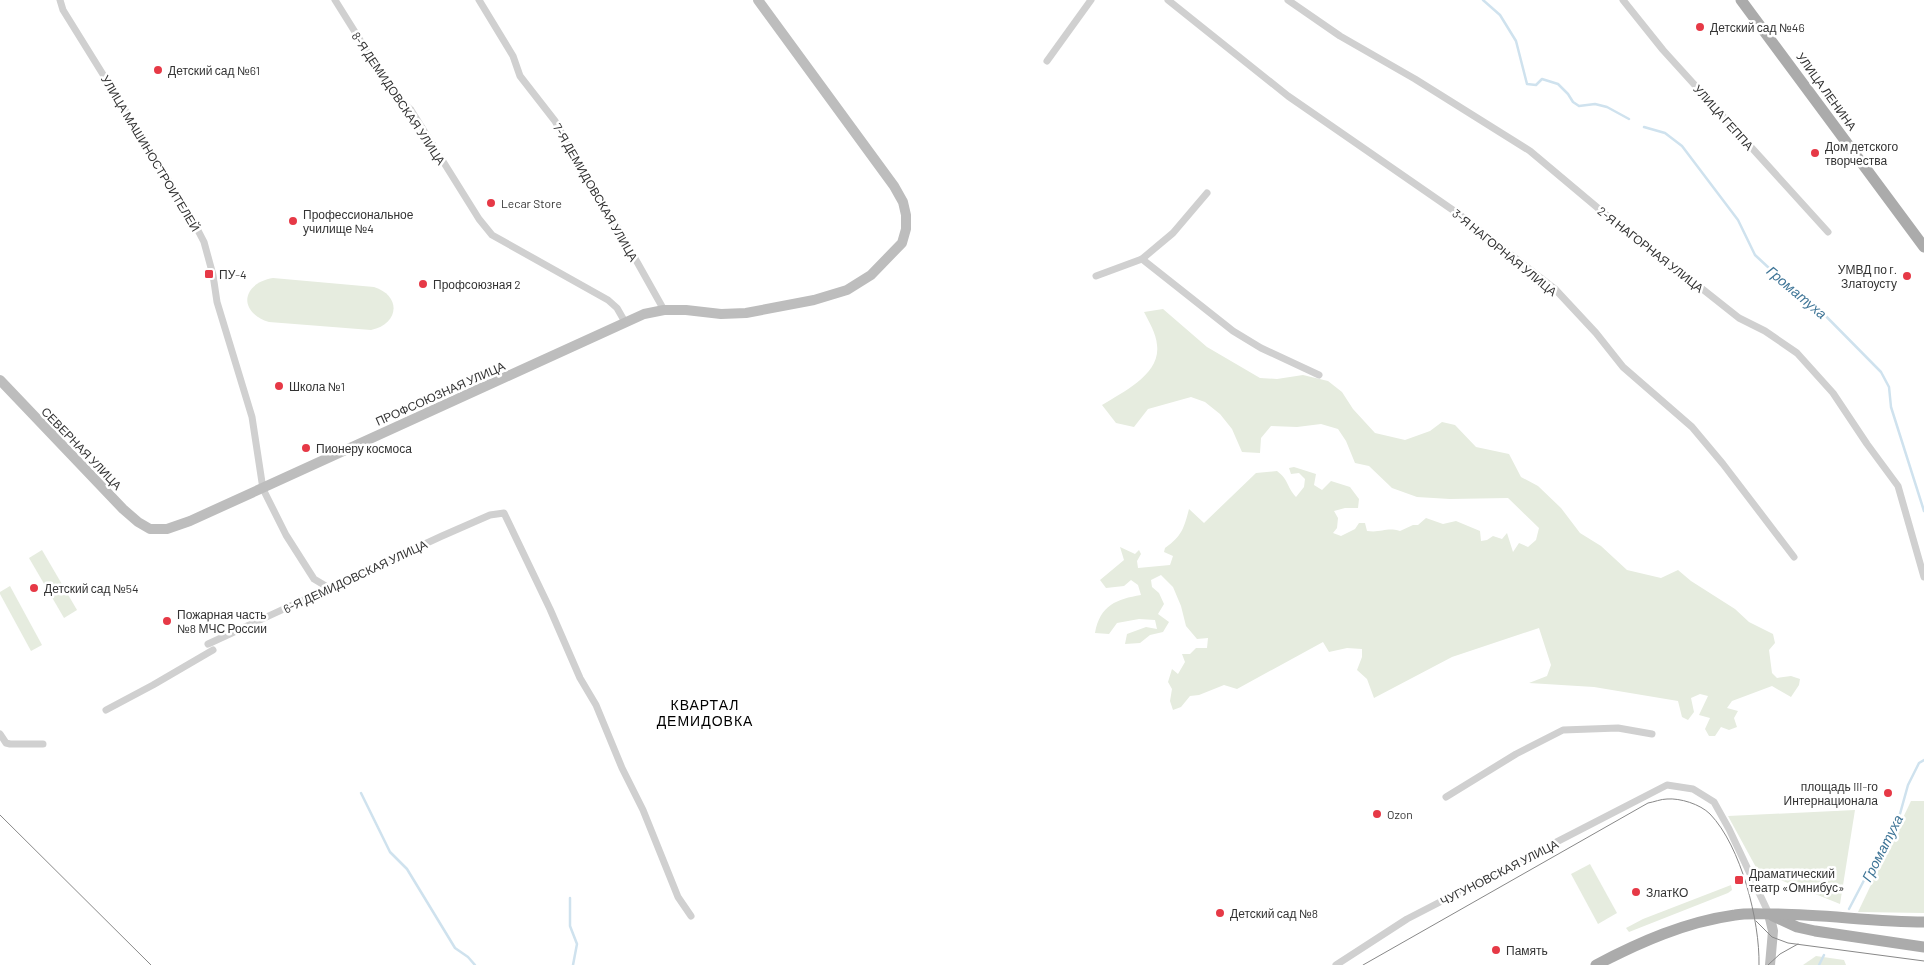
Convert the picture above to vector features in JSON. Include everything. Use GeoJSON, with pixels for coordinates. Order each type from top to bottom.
{"type":"FeatureCollection","features":[{"type":"Feature","properties":{"kind":"main road","name":"ПРОФСОЮЗНАЯ УЛИЦА"},"geometry":{"type":"LineString","coordinates":[[150,529],[167,529],[190,521],[644,314],[664,310],[686,310],[721,314],[746,313],[814,300],[847,290],[871,276],[902,243],[906,229],[906,215],[903,202],[894,186],[758,0]]}},
{"type":"Feature","properties":{"kind":"main road","name":"УЛИЦА ЛЕНИНА"},"geometry":{"type":"LineString","coordinates":[[1742,0],[1924,247]]}},
{"type":"Feature","properties":{"kind":"main road","name":"СЕВЕРНАЯ УЛИЦА"},"geometry":{"type":"LineString","coordinates":[[0,380],[123,509],[138,522],[150,529]]}},
{"type":"Feature","properties":{"kind":"main road"},"geometry":{"type":"LineString","coordinates":[[1596,965],[1650,938],[1736,914],[1799,914],[1878,921],[1924,922]]}},
{"type":"Feature","properties":{"kind":"main road"},"geometry":{"type":"LineString","coordinates":[[1769,914],[1797,927],[1815,931],[1924,947]]}},
{"type":"Feature","properties":{"kind":"main road"},"geometry":{"type":"LineString","coordinates":[[1769,914],[1772,931],[1770,965]]}},
{"type":"Feature","properties":{"kind":"street","name":"УЛИЦА МАШИНОСТРОИТЕЛЕЙ"},"geometry":{"type":"LineString","coordinates":[[60,0],[63,10],[204,242],[213,275],[217,302],[252,417],[263,489],[286,535],[314,579],[329,588]]}},
{"type":"Feature","properties":{"kind":"street","name":"8-Я ДЕМИДОВСКАЯ УЛИЦА"},"geometry":{"type":"LineString","coordinates":[[335,0],[395,96],[411,110],[478,219],[492,235],[608,300],[617,308],[626,322]]}},
{"type":"Feature","properties":{"kind":"street","name":"7-Я ДЕМИДОВСКАЯ УЛИЦА"},"geometry":{"type":"LineString","coordinates":[[479,0],[513,56],[520,76],[555,120],[580,167],[618,228],[664,310]]}},
{"type":"Feature","properties":{"kind":"street"},"geometry":{"type":"LineString","coordinates":[[1046,60],[1091,0]]}},
{"type":"Feature","properties":{"kind":"street","name":"3-Я НАГОРНАЯ УЛИЦА"},"geometry":{"type":"LineString","coordinates":[[1168,0],[1288,96],[1460,214],[1554,289],[1596,333],[1623,367],[1692,427],[1723,464],[1794,557]]}},
{"type":"Feature","properties":{"kind":"street","name":"2-Я НАГОРНАЯ УЛИЦА"},"geometry":{"type":"LineString","coordinates":[[1288,0],[1334,32],[1423,84],[1530,151],[1605,214],[1739,318],[1765,331],[1797,353],[1833,393],[1898,486],[1924,577]]}},
{"type":"Feature","properties":{"kind":"street","name":"УЛИЦА ГЕППА"},"geometry":{"type":"LineString","coordinates":[[1624,0],[1663,50],[1828,232]]}},
{"type":"Feature","properties":{"kind":"street"},"geometry":{"type":"LineString","coordinates":[[1096,276],[1142,259],[1173,233],[1207,194]]}},
{"type":"Feature","properties":{"kind":"street"},"geometry":{"type":"LineString","coordinates":[[1142,259],[1233,332],[1260,348],[1319,375]]}},
{"type":"Feature","properties":{"kind":"street","name":"6-Я ДЕМИДОВСКАЯ УЛИЦА"},"geometry":{"type":"LineString","coordinates":[[106,710],[210,647],[329,588],[490,514],[504,513],[519,548],[550,609],[580,678],[596,705],[622,768],[643,810],[678,896],[691,916]]}},
{"type":"Feature","properties":{"kind":"street"},"geometry":{"type":"LineString","coordinates":[[1446,797],[1516,754],[1562,730],[1618,728],[1652,734]]}},
{"type":"Feature","properties":{"kind":"street"},"geometry":{"type":"LineString","coordinates":[[0,734],[6,743],[10,744],[43,744]]}},
{"type":"Feature","properties":{"kind":"street","name":"ЧУГУНОВСКАЯ УЛИЦА"},"geometry":{"type":"LineString","coordinates":[[1336,965],[1407,919],[1667,785],[1693,789],[1714,802],[1769,914]]}},
{"type":"Feature","properties":{"kind":"shaded area"},"geometry":{"type":"Polygon","coordinates":[[[273,278],[374,287],[383,291],[389,297],[393,303],[394,310],[387,322],[371,330],[269,322],[252,312],[247,298],[255,286],[273,278]]]}},
{"type":"Feature","properties":{"kind":"shaded area"},"geometry":{"type":"Polygon","coordinates":[[[1163,309],[1207,347],[1260,378],[1277,379],[1303,375],[1328,381],[1342,392],[1353,409],[1375,433],[1405,440],[1430,431],[1442,422],[1455,425],[1476,447],[1509,454],[1521,477],[1538,486],[1561,508],[1580,533],[1601,546],[1627,570],[1661,578],[1678,570],[1691,581],[1735,609],[1749,622],[1773,634],[1775,643],[1769,650],[1772,673],[1777,678],[1791,676],[1800,679],[1799,685],[1791,697],[1772,686],[1732,701],[1727,708],[1738,711],[1734,718],[1737,727],[1729,730],[1721,727],[1715,736],[1709,736],[1705,729],[1710,718],[1699,715],[1708,696],[1700,694],[1691,698],[1694,712],[1688,720],[1682,717],[1678,701],[1594,687],[1529,683],[1547,676],[1551,665],[1539,628],[1452,657],[1374,698],[1367,679],[1357,670],[1362,657],[1362,649],[1347,648],[1329,652],[1323,642],[1237,689],[1224,685],[1199,695],[1190,696],[1181,707],[1173,710],[1170,701],[1172,689],[1168,682],[1172,669],[1178,674],[1185,662],[1182,654],[1190,654],[1196,648],[1207,648],[1208,638],[1197,639],[1186,626],[1181,606],[1173,587],[1161,575],[1151,580],[1152,587],[1159,593],[1164,604],[1158,614],[1169,622],[1163,632],[1150,635],[1140,643],[1125,644],[1127,634],[1146,627],[1157,629],[1155,620],[1139,619],[1117,623],[1109,634],[1095,633],[1101,616],[1111,605],[1117,601],[1141,595],[1138,585],[1131,580],[1124,586],[1106,588],[1100,580],[1124,560],[1120,547],[1135,554],[1139,550],[1141,554],[1137,561],[1138,568],[1170,565],[1173,556],[1164,552],[1165,548],[1182,531],[1189,509],[1204,523],[1256,473],[1277,471],[1284,477],[1290,490],[1296,497],[1304,487],[1305,479],[1299,473],[1291,474],[1289,468],[1294,467],[1316,474],[1314,485],[1322,490],[1331,481],[1350,487],[1359,499],[1358,508],[1345,508],[1334,511],[1338,518],[1337,528],[1333,533],[1341,536],[1355,529],[1359,523],[1365,523],[1367,531],[1400,531],[1413,525],[1418,525],[1426,518],[1443,524],[1456,521],[1480,531],[1481,541],[1493,536],[1502,539],[1507,533],[1513,552],[1519,543],[1528,547],[1536,540],[1539,528],[1508,498],[1450,499],[1417,497],[1392,488],[1369,466],[1355,463],[1346,441],[1338,429],[1321,424],[1297,427],[1271,426],[1261,438],[1260,453],[1242,452],[1232,429],[1220,414],[1205,402],[1191,397],[1148,409],[1134,427],[1116,423],[1102,405],[1139,381],[1153,365],[1157,355],[1157,345],[1152,328],[1144,312],[1163,309]]]}},
{"type":"Feature","properties":{"kind":"shaded area"},"geometry":{"type":"Polygon","coordinates":[[[42,550],[77,610],[64,618],[29,558],[42,550]]]}},
{"type":"Feature","properties":{"kind":"shaded area"},"geometry":{"type":"Polygon","coordinates":[[[10,586],[42,645],[31,651],[0,594],[0,592],[10,586]]]}},
{"type":"Feature","properties":{"kind":"shaded area"},"geometry":{"type":"Polygon","coordinates":[[[1911,801],[1924,801],[1924,913],[1858,912],[1911,801]]]}},
{"type":"Feature","properties":{"kind":"shaded area"},"geometry":{"type":"Polygon","coordinates":[[[1855,810],[1840,904],[1758,871],[1728,816],[1855,810]]]}},
{"type":"Feature","properties":{"kind":"shaded area"},"geometry":{"type":"Polygon","coordinates":[[[1590,864],[1617,913],[1598,924],[1571,874],[1590,864]]]}},
{"type":"Feature","properties":{"kind":"shaded area"},"geometry":{"type":"Polygon","coordinates":[[[1731,885],[1732,890],[1728,893],[1629,932],[1626,928],[1643,919],[1731,885]]]}},
{"type":"Feature","properties":{"kind":"shaded area"},"geometry":{"type":"Polygon","coordinates":[[[1816,956],[1844,960],[1846,965],[1803,965],[1816,956]]]}},
{"type":"Feature","properties":{"kind":"waterway","name":"Громатуха"},"geometry":{"type":"LineString","coordinates":[[1483,0],[1500,15],[1516,41],[1527,84],[1536,85],[1542,79],[1558,84],[1573,102],[1579,106],[1595,104],[1607,107],[1629,119]]}},
{"type":"Feature","properties":{"kind":"waterway","name":"Громатуха"},"geometry":{"type":"LineString","coordinates":[[1644,127],[1665,133],[1682,146],[1738,220],[1755,255],[1783,281],[1808,298],[1881,372],[1889,387],[1891,407],[1924,511]]}},
{"type":"Feature","properties":{"kind":"waterway","name":"Громатуха"},"geometry":{"type":"LineString","coordinates":[[1849,909],[1883,844],[1898,821],[1908,785],[1919,763],[1924,760]]}},
{"type":"Feature","properties":{"kind":"waterway"},"geometry":{"type":"LineString","coordinates":[[361,793],[390,852],[407,869],[455,948],[468,957],[475,965]]}},
{"type":"Feature","properties":{"kind":"waterway"},"geometry":{"type":"LineString","coordinates":[[570,898],[570,926],[577,944],[573,965]]}},
{"type":"Feature","properties":{"kind":"waterway","name":"Громатуха"},"geometry":{"type":"LineString","coordinates":[[1819,965],[1824,955]]}},
{"type":"Feature","properties":{"kind":"tram line"},"geometry":{"type":"LineString","coordinates":[[1363,965],[1648,803],[1662,799],[1690,802],[1706,810],[1721,828],[1731,845],[1752,906],[1759,965]]}},
{"type":"Feature","properties":{"kind":"tram line"},"geometry":{"type":"LineString","coordinates":[[0,815],[151,965]]}},
{"type":"Feature","properties":{"kind":"tram line"},"geometry":{"type":"LineString","coordinates":[[1756,921],[1772,937],[1788,943],[1924,961]]}},
{"type":"Feature","properties":{"kind":"tram line"},"geometry":{"type":"LineString","coordinates":[[1768,965],[1780,954],[1798,944]]}},
{"type":"Feature","properties":{"kind":"place","name":"Детский сад №46"},"geometry":{"type":"Point","coordinates":[1700,27]}},
{"type":"Feature","properties":{"kind":"place","name":"Детский сад №61"},"geometry":{"type":"Point","coordinates":[158,70]}},
{"type":"Feature","properties":{"kind":"place","name":"Дом детского творчества"},"geometry":{"type":"Point","coordinates":[1815,153]}},
{"type":"Feature","properties":{"kind":"place","name":"Lecar Store"},"geometry":{"type":"Point","coordinates":[491,203]}},
{"type":"Feature","properties":{"kind":"place","name":"Профессиональное училище №4"},"geometry":{"type":"Point","coordinates":[293,221]}},
{"type":"Feature","properties":{"kind":"place","name":"ПУ-4"},"geometry":{"type":"Point","coordinates":[209,274]}},
{"type":"Feature","properties":{"kind":"place","name":"УМВД по г. Златоусту"},"geometry":{"type":"Point","coordinates":[1907,276]}},
{"type":"Feature","properties":{"kind":"place","name":"Профсоюзная 2"},"geometry":{"type":"Point","coordinates":[423,284]}},
{"type":"Feature","properties":{"kind":"place","name":"Школа №1"},"geometry":{"type":"Point","coordinates":[279,386]}},
{"type":"Feature","properties":{"kind":"place","name":"Пионеру космоса"},"geometry":{"type":"Point","coordinates":[306,448]}},
{"type":"Feature","properties":{"kind":"place","name":"Детский сад №54"},"geometry":{"type":"Point","coordinates":[34,588]}},
{"type":"Feature","properties":{"kind":"place","name":"Пожарная часть №8 МЧС России"},"geometry":{"type":"Point","coordinates":[167,621]}},
{"type":"Feature","properties":{"kind":"place","name":"площадь III-го Интернационала"},"geometry":{"type":"Point","coordinates":[1888,793]}},
{"type":"Feature","properties":{"kind":"place","name":"Ozon"},"geometry":{"type":"Point","coordinates":[1377,814]}},
{"type":"Feature","properties":{"kind":"place","name":"Драматический театр «Омнибус»"},"geometry":{"type":"Point","coordinates":[1739,880]}},
{"type":"Feature","properties":{"kind":"place","name":"ЗлатКО"},"geometry":{"type":"Point","coordinates":[1636,892]}},
{"type":"Feature","properties":{"kind":"place","name":"Детский сад №8"},"geometry":{"type":"Point","coordinates":[1220,913]}},
{"type":"Feature","properties":{"kind":"place","name":"Память"},"geometry":{"type":"Point","coordinates":[1496,950]}},
{"type":"Feature","properties":{"kind":"district","name":"КВАРТАЛ ДЕМИДОВКА"},"geometry":{"type":"Point","coordinates":[705,712]}}]}
